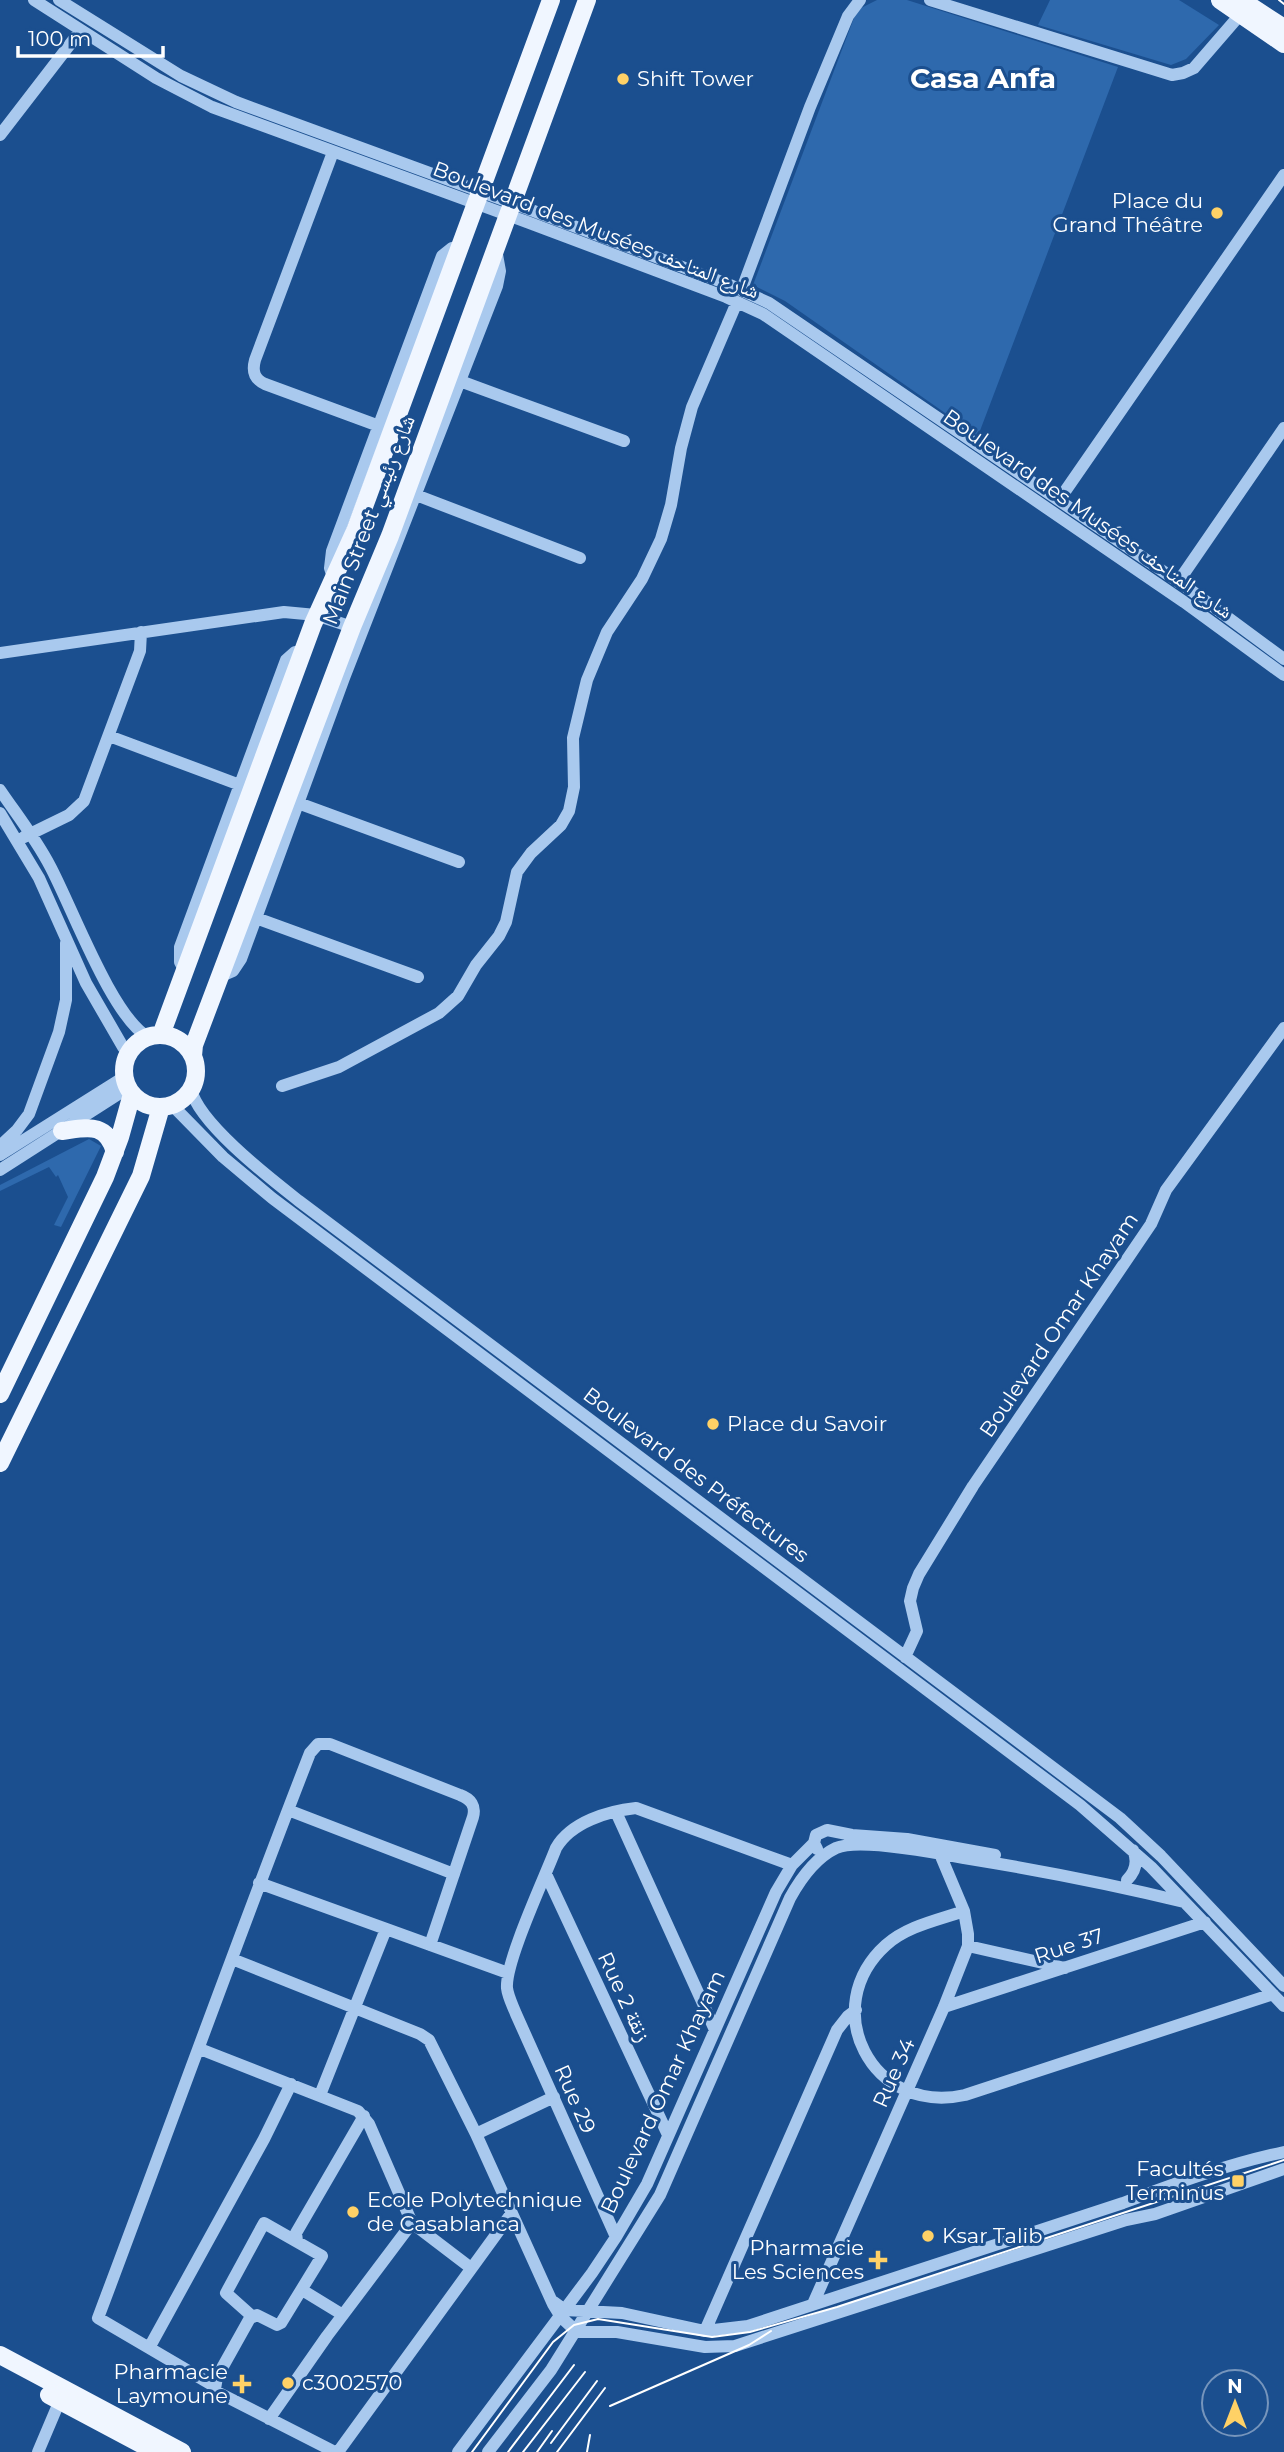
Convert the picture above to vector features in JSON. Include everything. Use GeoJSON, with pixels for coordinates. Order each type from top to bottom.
{"type":"FeatureCollection","features":[{"type":"Feature","properties":{"kind":"main road","name":"Main Street شارع رئيسي"},"geometry":{"type":"LineString","coordinates":[[154,1036],[185,971],[316,615],[355,531],[551,0]]}},
{"type":"Feature","properties":{"kind":"main road","name":"Main Street شارع رئيسي"},"geometry":{"type":"LineString","coordinates":[[193,1056],[194,1045],[219,977],[352,627],[390,536],[587,0]]}},
{"type":"Feature","properties":{"kind":"main road"},"geometry":{"type":"LineString","coordinates":[[1220,0],[1251,8],[1284,28]]}},
{"type":"Feature","properties":{"kind":"main road"},"geometry":{"type":"LineString","coordinates":[[1251,8],[1284,44]]}},
{"type":"Feature","properties":{"kind":"main road"},"geometry":{"type":"LineString","coordinates":[[0,1394],[115,1152],[128,1086],[124,1064],[129,1053],[137,1043],[154,1036],[180,1041],[193,1056],[196,1073],[191,1089],[183,1099],[167,1106],[142,1102],[128,1086]]}},
{"type":"Feature","properties":{"kind":"main road"},"geometry":{"type":"LineString","coordinates":[[0,1463],[141,1176],[167,1106]]}},
{"type":"Feature","properties":{"kind":"main road"},"geometry":{"type":"LineString","coordinates":[[62,1131],[94,1128],[107,1136],[115,1152]]}},
{"type":"Feature","properties":{"kind":"main road"},"geometry":{"type":"LineString","coordinates":[[0,2355],[156,2452]]}},
{"type":"Feature","properties":{"kind":"main road"},"geometry":{"type":"LineString","coordinates":[[0,2369],[182,2452]]}},
{"type":"Feature","properties":{"kind":"street","name":"Boulevard des Musées شارع المتاحف"},"geometry":{"type":"LineString","coordinates":[[34,0],[193,98],[241,119],[333,152],[478,197]]}},
{"type":"Feature","properties":{"kind":"street","name":"Boulevard des Musées شارع المتاحف"},"geometry":{"type":"LineString","coordinates":[[60,0],[181,76],[218,94],[794,318],[1178,582],[1282,663]]}},
{"type":"Feature","properties":{"kind":"street"},"geometry":{"type":"LineString","coordinates":[[282,1086],[339,1067],[439,1013],[458,996],[506,922],[514,880],[521,866],[531,853],[556,831],[569,811],[574,787],[573,738],[590,672],[607,632],[642,579],[658,547],[671,505],[681,448],[692,407],[740,296],[810,107],[848,16],[860,0]]}},
{"type":"Feature","properties":{"kind":"street"},"geometry":{"type":"LineString","coordinates":[[930,0],[1172,75],[1194,68],[1251,8]]}},
{"type":"Feature","properties":{"kind":"street"},"geometry":{"type":"LineString","coordinates":[[0,135],[81,30]]}},
{"type":"Feature","properties":{"kind":"street"},"geometry":{"type":"LineString","coordinates":[[333,152],[255,360],[254,373],[258,380],[265,384],[379,426]]}},
{"type":"Feature","properties":{"kind":"street"},"geometry":{"type":"LineString","coordinates":[[1059,500],[1284,175]]}},
{"type":"Feature","properties":{"kind":"street"},"geometry":{"type":"LineString","coordinates":[[334,580],[330,563],[332,551],[442,256],[452,248],[460,247]]}},
{"type":"Feature","properties":{"kind":"street"},"geometry":{"type":"LineString","coordinates":[[219,977],[236,968],[256,918],[499,278],[500,263],[496,249]]}},
{"type":"Feature","properties":{"kind":"street","name":"Boulevard des Musées شارع المتاحف"},"geometry":{"type":"LineString","coordinates":[[740,296],[1184,602],[1282,663]]}},
{"type":"Feature","properties":{"kind":"street"},"geometry":{"type":"LineString","coordinates":[[460,381],[624,441]]}},
{"type":"Feature","properties":{"kind":"street"},"geometry":{"type":"LineString","coordinates":[[1178,582],[1284,428]]}},
{"type":"Feature","properties":{"kind":"street"},"geometry":{"type":"LineString","coordinates":[[416,495],[580,558]]}},
{"type":"Feature","properties":{"kind":"street"},"geometry":{"type":"LineString","coordinates":[[0,653],[284,612],[316,615],[352,627]]}},
{"type":"Feature","properties":{"kind":"street"},"geometry":{"type":"LineString","coordinates":[[10,836],[69,816],[80,806],[87,794],[140,651],[141,632]]}},
{"type":"Feature","properties":{"kind":"street"},"geometry":{"type":"LineString","coordinates":[[185,971],[179,957],[180,947],[286,660],[291,654],[303,652]]}},
{"type":"Feature","properties":{"kind":"street"},"geometry":{"type":"LineString","coordinates":[[108,736],[240,785]]}},
{"type":"Feature","properties":{"kind":"street"},"geometry":{"type":"LineString","coordinates":[[0,790],[50,866],[120,1007],[139,1032],[154,1036]]}},
{"type":"Feature","properties":{"kind":"street"},"geometry":{"type":"LineString","coordinates":[[298,803],[459,862]]}},
{"type":"Feature","properties":{"kind":"street"},"geometry":{"type":"LineString","coordinates":[[0,813],[10,836],[39,878],[92,996],[129,1053]]}},
{"type":"Feature","properties":{"kind":"street"},"geometry":{"type":"LineString","coordinates":[[256,918],[418,977]]}},
{"type":"Feature","properties":{"kind":"street"},"geometry":{"type":"LineString","coordinates":[[0,1146],[18,1130],[29,1114],[59,1032],[66,1000],[66,939]]}},
{"type":"Feature","properties":{"kind":"street","name":"Boulevard Omar Khayam"},"geometry":{"type":"LineString","coordinates":[[898,1657],[916,1631],[910,1601],[913,1588],[951,1520],[1151,1224],[1166,1190],[1284,1028]]}},
{"type":"Feature","properties":{"kind":"street"},"geometry":{"type":"LineString","coordinates":[[0,1170],[128,1086]]}},
{"type":"Feature","properties":{"kind":"street"},"geometry":{"type":"LineString","coordinates":[[0,1155],[128,1086]]}},
{"type":"Feature","properties":{"kind":"street","name":"Boulevard des Préfectures"},"geometry":{"type":"LineString","coordinates":[[191,1089],[193,1098],[204,1112],[264,1173],[675,1492]]}},
{"type":"Feature","properties":{"kind":"street","name":"Boulevard des Préfectures"},"geometry":{"type":"LineString","coordinates":[[167,1106],[272,1198],[1120,1818],[1161,1856],[1284,1986]]}},
{"type":"Feature","properties":{"kind":"street","name":"Boulevard des Préfectures"},"geometry":{"type":"LineString","coordinates":[[898,1657],[1132,1850],[1186,1902],[1284,2006]]}},
{"type":"Feature","properties":{"kind":"street"},"geometry":{"type":"LineString","coordinates":[[429,1945],[474,1809],[468,1798],[322,1743],[315,1746],[259,1883],[200,2049],[98,2318],[214,2386],[217,2392],[336,2452],[511,2214]]}},
{"type":"Feature","properties":{"kind":"street"},"geometry":{"type":"LineString","coordinates":[[259,1883],[508,1973],[562,1838],[586,1822],[616,1812],[636,1808],[646,1810],[792,1865]]}},
{"type":"Feature","properties":{"kind":"street"},"geometry":{"type":"LineString","coordinates":[[288,1810],[454,1874]]}},
{"type":"Feature","properties":{"kind":"street"},"geometry":{"type":"LineString","coordinates":[[616,1812],[715,2030]]}},
{"type":"Feature","properties":{"kind":"street"},"geometry":{"type":"LineString","coordinates":[[1187,1883],[1172,1889],[918,1841],[822,1830],[816,1835],[814,1843],[821,1852],[853,1845],[899,1847],[1133,1889],[1186,1902],[1200,1897]]}},
{"type":"Feature","properties":{"kind":"street"},"geometry":{"type":"LineString","coordinates":[[832,1850],[838,1840],[834,1833]]}},
{"type":"Feature","properties":{"kind":"street","name":"Boulevard Omar Khayam"},"geometry":{"type":"LineString","coordinates":[[458,2452],[563,2313],[616,2237],[647,2184],[765,1916],[792,1865],[814,1843]]}},
{"type":"Feature","properties":{"kind":"street","name":"Boulevard Omar Khayam"},"geometry":{"type":"LineString","coordinates":[[488,2452],[577,2332],[660,2195],[790,1898],[811,1866],[832,1850]]}},
{"type":"Feature","properties":{"kind":"street"},"geometry":{"type":"LineString","coordinates":[[1127,1880],[1135,1868],[1136,1858],[1132,1850]]}},
{"type":"Feature","properties":{"kind":"street","name":"Rue 34"},"geometry":{"type":"LineString","coordinates":[[813,2304],[944,2007],[968,1946],[964,1911],[940,1854]]}},
{"type":"Feature","properties":{"kind":"street","name":"Rue 2 زنقة"},"geometry":{"type":"LineString","coordinates":[[546,1874],[668,2135]]}},
{"type":"Feature","properties":{"kind":"street"},"geometry":{"type":"LineString","coordinates":[[964,1911],[915,1928],[888,1944],[868,1965],[856,2010],[860,2044],[871,2064],[887,2079],[907,2091],[932,2099],[965,2095],[1273,1994]]}},
{"type":"Feature","properties":{"kind":"street","name":"Rue 37"},"geometry":{"type":"LineString","coordinates":[[944,2007],[1205,1922]]}},
{"type":"Feature","properties":{"kind":"street"},"geometry":{"type":"LineString","coordinates":[[320,2095],[386,1929]]}},
{"type":"Feature","properties":{"kind":"street"},"geometry":{"type":"LineString","coordinates":[[968,1946],[1065,1968]]}},
{"type":"Feature","properties":{"kind":"street"},"geometry":{"type":"LineString","coordinates":[[232,1959],[426,2036],[475,2134],[548,2293],[577,2332],[617,2332],[705,2347],[735,2346],[1126,2220],[1155,2214],[1284,2169]]}},
{"type":"Feature","properties":{"kind":"street","name":"Rue 29"},"geometry":{"type":"LineString","coordinates":[[508,1973],[509,1997],[616,2237]]}},
{"type":"Feature","properties":{"kind":"street"},"geometry":{"type":"LineString","coordinates":[[705,2330],[837,2030],[856,2010]]}},
{"type":"Feature","properties":{"kind":"street"},"geometry":{"type":"LineString","coordinates":[[200,2049],[352,2108],[364,2116],[412,2224],[471,2268]]}},
{"type":"Feature","properties":{"kind":"street"},"geometry":{"type":"LineString","coordinates":[[149,2348],[264,2139],[291,2084]]}},
{"type":"Feature","properties":{"kind":"street"},"geometry":{"type":"LineString","coordinates":[[475,2134],[554,2097]]}},
{"type":"Feature","properties":{"kind":"street"},"geometry":{"type":"LineString","coordinates":[[297,2241],[296,2233],[364,2116]]}},
{"type":"Feature","properties":{"kind":"street"},"geometry":{"type":"LineString","coordinates":[[563,2313],[622,2313],[705,2330],[748,2326],[1111,2207],[1163,2186],[1284,2152]]}},
{"type":"Feature","properties":{"kind":"street"},"geometry":{"type":"LineString","coordinates":[[264,2223],[297,2241],[322,2256],[279,2325],[261,2316],[253,2317],[226,2293],[264,2223]]}},
{"type":"Feature","properties":{"kind":"street"},"geometry":{"type":"LineString","coordinates":[[269,2419],[412,2224]]}},
{"type":"Feature","properties":{"kind":"street"},"geometry":{"type":"LineString","coordinates":[[302,2290],[343,2315]]}},
{"type":"Feature","properties":{"kind":"street"},"geometry":{"type":"LineString","coordinates":[[214,2386],[253,2317]]}},
{"type":"Feature","properties":{"kind":"street"},"geometry":{"type":"LineString","coordinates":[[38,2452],[62,2395]]}},
{"type":"Feature","properties":{"kind":"shaded area"},"geometry":{"type":"Polygon","coordinates":[[[877,0],[907,0],[1118,67],[978,436],[785,301],[753,285],[857,10],[877,0]]]}},
{"type":"Feature","properties":{"kind":"shaded area"},"geometry":{"type":"Polygon","coordinates":[[[1050,0],[1179,0],[1219,25],[1186,59],[1171,65],[1038,25],[1050,0]]]}},
{"type":"Feature","properties":{"kind":"shaded area"},"geometry":{"type":"Polygon","coordinates":[[[89,1139],[101,1146],[61,1227],[54,1225],[68,1197],[58,1175],[56,1177],[49,1167],[0,1191],[0,1185],[89,1139]]]}},
{"type":"Feature","properties":{"kind":"tram line"},"geometry":{"type":"LineString","coordinates":[[1279,0],[1284,4]]}},
{"type":"Feature","properties":{"kind":"tram line"},"geometry":{"type":"LineString","coordinates":[[472,2452],[553,2342],[574,2325],[598,2319],[712,2337],[750,2332],[837,2307],[1284,2160]]}},
{"type":"Feature","properties":{"kind":"tram line"},"geometry":{"type":"LineString","coordinates":[[610,2406],[749,2345],[771,2331]]}},
{"type":"Feature","properties":{"kind":"tram line"},"geometry":{"type":"LineString","coordinates":[[508,2452],[574,2365]]}},
{"type":"Feature","properties":{"kind":"tram line"},"geometry":{"type":"LineString","coordinates":[[523,2452],[585,2372]]}},
{"type":"Feature","properties":{"kind":"tram line"},"geometry":{"type":"LineString","coordinates":[[551,2443],[597,2381]]}},
{"type":"Feature","properties":{"kind":"tram line"},"geometry":{"type":"LineString","coordinates":[[557,2452],[605,2388]]}},
{"type":"Feature","properties":{"kind":"tram line"},"geometry":{"type":"LineString","coordinates":[[537,2452],[552,2431]]}},
{"type":"Feature","properties":{"kind":"tram line"},"geometry":{"type":"LineString","coordinates":[[587,2452],[590,2435]]}},
{"type":"Feature","properties":{"kind":"place","name":"Shift Tower"},"geometry":{"type":"Point","coordinates":[623,79]}},
{"type":"Feature","properties":{"kind":"place","name":"Place du Grand Théâtre"},"geometry":{"type":"Point","coordinates":[1217,213]}},
{"type":"Feature","properties":{"kind":"place","name":"Place du Savoir"},"geometry":{"type":"Point","coordinates":[713,1424]}},
{"type":"Feature","properties":{"kind":"place","name":"Facultés Terminus"},"geometry":{"type":"Point","coordinates":[1238,2181]}},
{"type":"Feature","properties":{"kind":"place","name":"Ecole Polytechnique de Casablanca"},"geometry":{"type":"Point","coordinates":[353,2212]}},
{"type":"Feature","properties":{"kind":"place","name":"Ksar Talib"},"geometry":{"type":"Point","coordinates":[928,2236]}},
{"type":"Feature","properties":{"kind":"place","name":"Pharmacie Les Sciences"},"geometry":{"type":"Point","coordinates":[878,2260]}},
{"type":"Feature","properties":{"kind":"place","name":"c3002570"},"geometry":{"type":"Point","coordinates":[288,2383]}},
{"type":"Feature","properties":{"kind":"place","name":"Pharmacie Laymoune"},"geometry":{"type":"Point","coordinates":[242,2384]}},
{"type":"Feature","properties":{"kind":"district","name":"Casa Anfa"},"geometry":{"type":"Point","coordinates":[983,78]}}]}
